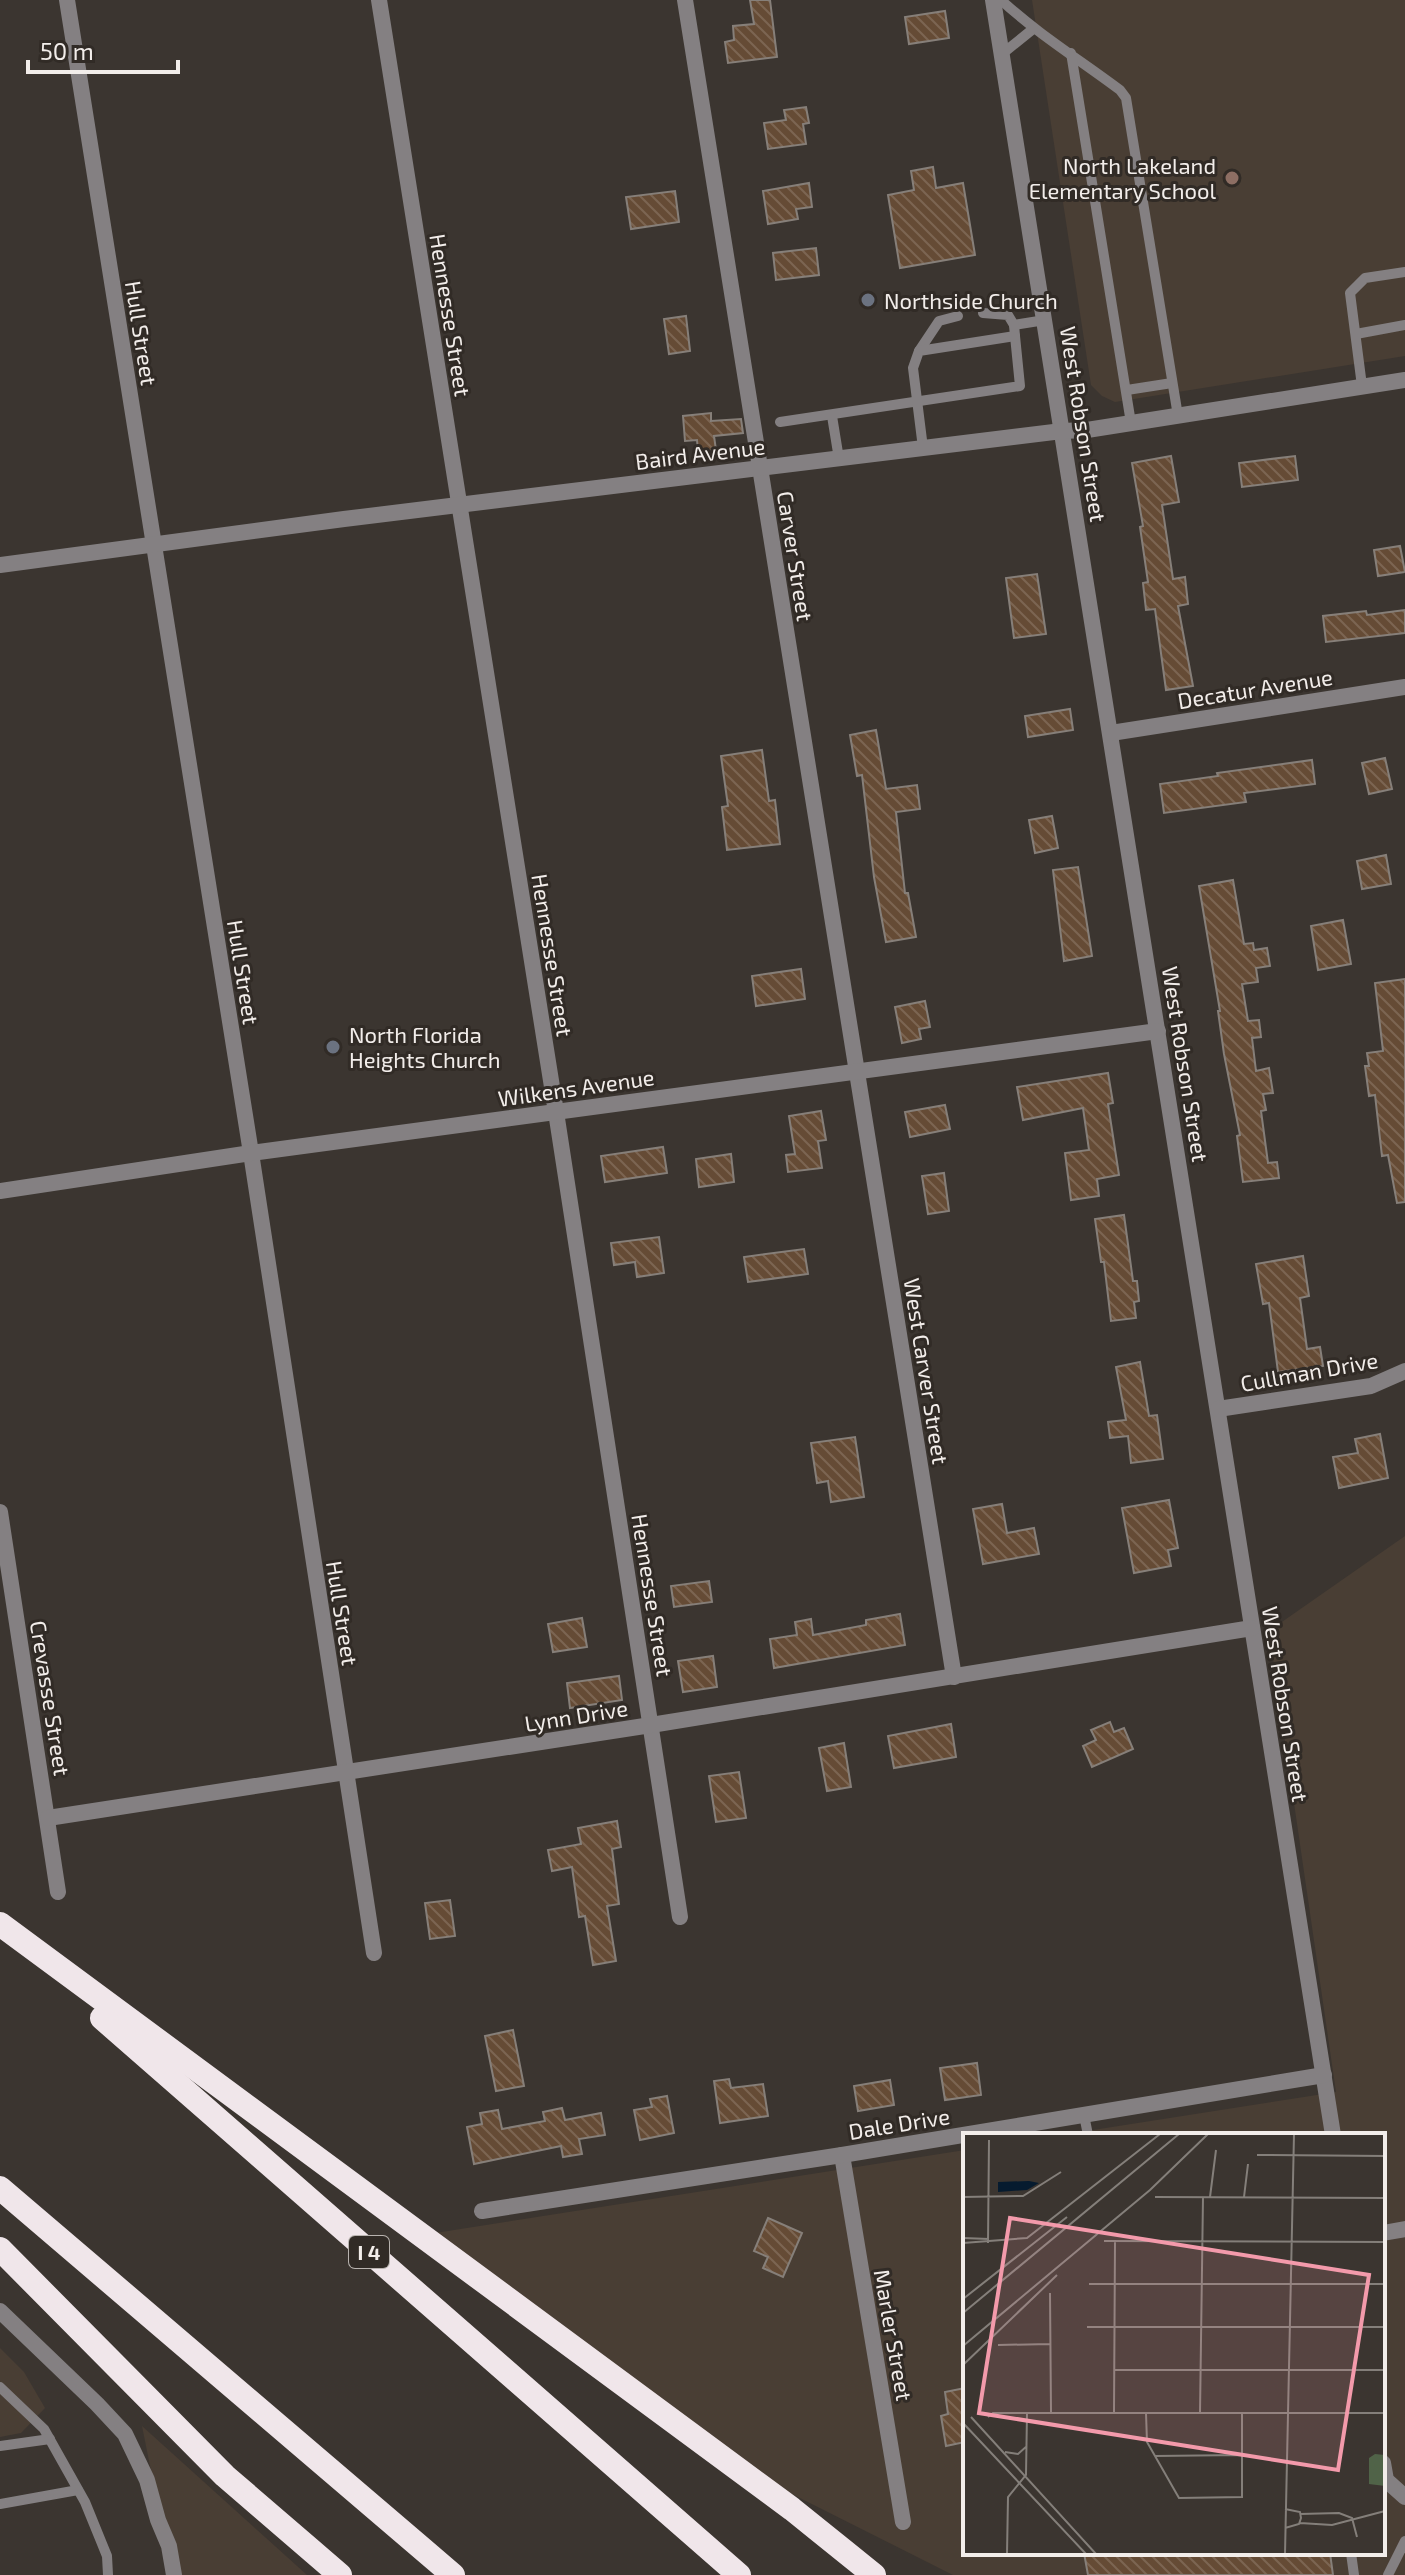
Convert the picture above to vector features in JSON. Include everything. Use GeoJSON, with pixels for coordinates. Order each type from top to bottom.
{"type":"FeatureCollection","features":[{"type":"Feature","properties":{"kind":"highway","name":"I 4"},"geometry":{"type":"LineString","coordinates":[[0,1926],[739,2575]]}},
{"type":"Feature","properties":{"kind":"highway"},"geometry":{"type":"LineString","coordinates":[[0,1926],[779,2500],[874,2575]]}},
{"type":"Feature","properties":{"kind":"highway"},"geometry":{"type":"LineString","coordinates":[[0,2188],[453,2575]]}},
{"type":"Feature","properties":{"kind":"highway"},"geometry":{"type":"LineString","coordinates":[[0,2249],[225,2476],[340,2575]]}},
{"type":"Feature","properties":{"kind":"street","name":"Hull Street"},"geometry":{"type":"LineString","coordinates":[[67,0],[251,1153],[374,1953]]}},
{"type":"Feature","properties":{"kind":"street","name":"Hennesse Street"},"geometry":{"type":"LineString","coordinates":[[379,0],[680,1917]]}},
{"type":"Feature","properties":{"kind":"street","name":"Carver Street"},"geometry":{"type":"LineString","coordinates":[[685,0],[857,1072]]}},
{"type":"Feature","properties":{"kind":"street","name":"West Robson Street"},"geometry":{"type":"LineString","coordinates":[[993,0],[1333,2133]]}},
{"type":"Feature","properties":{"kind":"street","name":"Baird Avenue"},"geometry":{"type":"LineString","coordinates":[[0,565],[460,505],[1087,430],[1405,380]]}},
{"type":"Feature","properties":{"kind":"street","name":"Decatur Avenue"},"geometry":{"type":"LineString","coordinates":[[1111,733],[1405,689]]}},
{"type":"Feature","properties":{"kind":"street","name":"Wilkens Avenue"},"geometry":{"type":"LineString","coordinates":[[0,1191],[251,1153],[1158,1031]]}},
{"type":"Feature","properties":{"kind":"street","name":"West Carver Street"},"geometry":{"type":"LineString","coordinates":[[857,1072],[954,1677]]}},
{"type":"Feature","properties":{"kind":"street","name":"Cullman Drive"},"geometry":{"type":"LineString","coordinates":[[1218,1409],[1371,1386],[1405,1371]]}},
{"type":"Feature","properties":{"kind":"street","name":"Crevasse Street"},"geometry":{"type":"LineString","coordinates":[[0,1512],[58,1892]]}},
{"type":"Feature","properties":{"kind":"street","name":"Lynn Drive"},"geometry":{"type":"LineString","coordinates":[[48,1818],[1252,1628]]}},
{"type":"Feature","properties":{"kind":"street","name":"Dale Drive"},"geometry":{"type":"LineString","coordinates":[[975,2133],[1324,2075]]}},
{"type":"Feature","properties":{"kind":"street","name":"Dale Drive"},"geometry":{"type":"LineString","coordinates":[[482,2211],[963,2135]]}},
{"type":"Feature","properties":{"kind":"street","name":"Marler Street"},"geometry":{"type":"LineString","coordinates":[[842,2155],[903,2522]]}},
{"type":"Feature","properties":{"kind":"street"},"geometry":{"type":"LineString","coordinates":[[1385,2233],[1405,2229]]}},
{"type":"Feature","properties":{"kind":"street"},"geometry":{"type":"LineString","coordinates":[[0,2311],[125,2434],[147,2480],[169,2546],[174,2575]]}},
{"type":"Feature","properties":{"kind":"street"},"geometry":{"type":"LineString","coordinates":[[1385,2474],[1386,2480],[1405,2497]]}},
{"type":"Feature","properties":{"kind":"street"},"geometry":{"type":"LineString","coordinates":[[158,2520],[162,2575]]}},
{"type":"Feature","properties":{"kind":"lane"},"geometry":{"type":"LineString","coordinates":[[1001,0],[1033,29],[1120,90],[1129,108],[1178,416]]}},
{"type":"Feature","properties":{"kind":"lane"},"geometry":{"type":"LineString","coordinates":[[1002,54],[1033,29]]}},
{"type":"Feature","properties":{"kind":"lane"},"geometry":{"type":"LineString","coordinates":[[1071,53],[1131,423]]}},
{"type":"Feature","properties":{"kind":"lane"},"geometry":{"type":"LineString","coordinates":[[1362,386],[1350,293],[1365,278],[1405,272]]}},
{"type":"Feature","properties":{"kind":"lane"},"geometry":{"type":"LineString","coordinates":[[780,422],[1020,386],[1014,330],[1008,315],[983,313]]}},
{"type":"Feature","properties":{"kind":"lane"},"geometry":{"type":"LineString","coordinates":[[923,448],[913,368],[919,351],[939,321],[958,316]]}},
{"type":"Feature","properties":{"kind":"lane"},"geometry":{"type":"LineString","coordinates":[[919,351],[1045,320]]}},
{"type":"Feature","properties":{"kind":"lane"},"geometry":{"type":"LineString","coordinates":[[1356,334],[1405,325]]}},
{"type":"Feature","properties":{"kind":"lane"},"geometry":{"type":"LineString","coordinates":[[1127,390],[1172,383]]}},
{"type":"Feature","properties":{"kind":"lane"},"geometry":{"type":"LineString","coordinates":[[832,416],[839,459]]}},
{"type":"Feature","properties":{"kind":"lane"},"geometry":{"type":"LineString","coordinates":[[1084,2115],[1088,2133]]}},
{"type":"Feature","properties":{"kind":"lane"},"geometry":{"type":"LineString","coordinates":[[0,2387],[44,2429],[50,2439],[78,2490],[107,2556],[108,2575]]}},
{"type":"Feature","properties":{"kind":"lane"},"geometry":{"type":"LineString","coordinates":[[0,2446],[50,2439]]}},
{"type":"Feature","properties":{"kind":"lane"},"geometry":{"type":"LineString","coordinates":[[0,2504],[78,2490]]}},
{"type":"Feature","properties":{"kind":"lane"},"geometry":{"type":"LineString","coordinates":[[1388,2575],[1405,2541]]}},
{"type":"Feature","properties":{"kind":"lane"},"geometry":{"type":"LineString","coordinates":[[1351,2555],[1354,2575]]}},
{"type":"Feature","properties":{"kind":"shaded area","name":"North Lakeland Elementary School"},"geometry":{"type":"Polygon","coordinates":[[[1032,0],[1405,0],[1405,356],[1115,402],[1102,396],[1091,385],[1032,0]]]}},
{"type":"Feature","properties":{"kind":"shaded area"},"geometry":{"type":"Polygon","coordinates":[[[1405,1536],[1405,2575],[953,2575],[784,2490],[435,2233],[963,2150],[963,2555],[1385,2555],[1385,2133],[1074,2133],[1336,2092],[1269,1631],[1405,1536]]]}},
{"type":"Feature","properties":{"kind":"shaded area"},"geometry":{"type":"Polygon","coordinates":[[[0,2348],[24,2372],[45,2408],[21,2433],[0,2437],[0,2348]]]}},
{"type":"Feature","properties":{"kind":"shaded area"},"geometry":{"type":"Polygon","coordinates":[[[142,2426],[307,2575],[172,2575],[142,2426]]]}},
{"type":"Feature","properties":{"kind":"building"},"geometry":{"type":"Polygon","coordinates":[[[750,0],[770,0],[777,57],[728,63],[725,42],[734,40],[733,26],[754,24],[750,0]]]}},
{"type":"Feature","properties":{"kind":"building"},"geometry":{"type":"Polygon","coordinates":[[[945,11],[949,38],[909,44],[905,17],[945,11]]]}},
{"type":"Feature","properties":{"kind":"building"},"geometry":{"type":"Polygon","coordinates":[[[806,107],[809,123],[803,124],[806,144],[768,149],[764,123],[786,120],[784,110],[806,107]]]}},
{"type":"Feature","properties":{"kind":"building"},"geometry":{"type":"Polygon","coordinates":[[[933,167],[936,188],[963,183],[975,255],[900,268],[888,195],[914,190],[911,171],[933,167]]]}},
{"type":"Feature","properties":{"kind":"building"},"geometry":{"type":"Polygon","coordinates":[[[809,183],[812,207],[796,209],[798,219],[768,224],[763,191],[809,183]]]}},
{"type":"Feature","properties":{"kind":"building"},"geometry":{"type":"Polygon","coordinates":[[[675,191],[679,222],[631,229],[626,197],[675,191]]]}},
{"type":"Feature","properties":{"kind":"building"},"geometry":{"type":"Polygon","coordinates":[[[816,248],[819,275],[776,280],[773,253],[816,248]]]}},
{"type":"Feature","properties":{"kind":"building"},"geometry":{"type":"Polygon","coordinates":[[[686,316],[690,351],[669,354],[664,319],[686,316]]]}},
{"type":"Feature","properties":{"kind":"building"},"geometry":{"type":"Polygon","coordinates":[[[711,413],[711,421],[741,419],[743,433],[714,436],[716,450],[698,451],[697,440],[685,441],[683,416],[711,413]]]}},
{"type":"Feature","properties":{"kind":"building"},"geometry":{"type":"Polygon","coordinates":[[[1171,456],[1179,502],[1162,505],[1173,579],[1185,577],[1188,604],[1178,606],[1193,686],[1166,690],[1155,609],[1146,610],[1143,583],[1148,582],[1140,527],[1143,526],[1132,463],[1171,456]]]}},
{"type":"Feature","properties":{"kind":"building"},"geometry":{"type":"Polygon","coordinates":[[[1295,456],[1298,480],[1242,487],[1239,463],[1295,456]]]}},
{"type":"Feature","properties":{"kind":"building"},"geometry":{"type":"Polygon","coordinates":[[[1400,546],[1405,572],[1378,576],[1374,550],[1400,546]]]}},
{"type":"Feature","properties":{"kind":"building"},"geometry":{"type":"Polygon","coordinates":[[[1037,574],[1046,634],[1014,638],[1006,578],[1037,574]]]}},
{"type":"Feature","properties":{"kind":"building"},"geometry":{"type":"Polygon","coordinates":[[[1405,610],[1405,633],[1326,642],[1323,616],[1405,610]]]}},
{"type":"Feature","properties":{"kind":"building"},"geometry":{"type":"Polygon","coordinates":[[[1070,709],[1073,730],[1028,737],[1025,716],[1070,709]]]}},
{"type":"Feature","properties":{"kind":"building"},"geometry":{"type":"Polygon","coordinates":[[[876,730],[886,789],[917,785],[920,809],[896,812],[905,893],[908,893],[916,937],[886,942],[874,877],[862,775],[857,776],[850,735],[876,730]]]}},
{"type":"Feature","properties":{"kind":"building"},"geometry":{"type":"Polygon","coordinates":[[[762,750],[769,801],[775,800],[780,844],[727,850],[722,807],[728,806],[721,756],[762,750]]]}},
{"type":"Feature","properties":{"kind":"building"},"geometry":{"type":"Polygon","coordinates":[[[1385,758],[1392,789],[1369,794],[1362,763],[1385,758]]]}},
{"type":"Feature","properties":{"kind":"building"},"geometry":{"type":"Polygon","coordinates":[[[1312,760],[1315,784],[1244,793],[1246,802],[1164,813],[1160,784],[1312,760]]]}},
{"type":"Feature","properties":{"kind":"building"},"geometry":{"type":"Polygon","coordinates":[[[1052,816],[1058,848],[1035,853],[1029,820],[1052,816]]]}},
{"type":"Feature","properties":{"kind":"building"},"geometry":{"type":"Polygon","coordinates":[[[1386,855],[1391,884],[1362,889],[1357,861],[1386,855]]]}},
{"type":"Feature","properties":{"kind":"building"},"geometry":{"type":"Polygon","coordinates":[[[1078,867],[1092,956],[1064,961],[1053,870],[1078,867]]]}},
{"type":"Feature","properties":{"kind":"building"},"geometry":{"type":"Polygon","coordinates":[[[1233,880],[1244,944],[1253,943],[1254,950],[1267,948],[1270,966],[1256,968],[1258,982],[1242,984],[1248,1021],[1259,1020],[1261,1037],[1252,1038],[1256,1071],[1269,1068],[1273,1093],[1263,1094],[1266,1110],[1261,1111],[1268,1163],[1277,1162],[1279,1178],[1243,1182],[1237,1136],[1240,1135],[1224,1054],[1199,886],[1233,880]]]}},
{"type":"Feature","properties":{"kind":"building"},"geometry":{"type":"Polygon","coordinates":[[[1343,920],[1351,964],[1318,970],[1311,926],[1343,920]]]}},
{"type":"Feature","properties":{"kind":"building"},"geometry":{"type":"Polygon","coordinates":[[[801,969],[805,999],[756,1006],[752,976],[801,969]]]}},
{"type":"Feature","properties":{"kind":"building"},"geometry":{"type":"Polygon","coordinates":[[[1405,979],[1405,1202],[1397,1203],[1388,1155],[1382,1156],[1375,1095],[1369,1096],[1365,1066],[1369,1066],[1367,1053],[1383,1051],[1375,983],[1405,979]]]}},
{"type":"Feature","properties":{"kind":"building"},"geometry":{"type":"Polygon","coordinates":[[[925,1001],[930,1027],[919,1029],[921,1039],[902,1043],[895,1007],[925,1001]]]}},
{"type":"Feature","properties":{"kind":"building"},"geometry":{"type":"Polygon","coordinates":[[[1108,1073],[1113,1103],[1108,1104],[1119,1175],[1097,1179],[1099,1196],[1071,1200],[1065,1153],[1089,1150],[1083,1108],[1023,1120],[1017,1087],[1108,1073]]]}},
{"type":"Feature","properties":{"kind":"building"},"geometry":{"type":"Polygon","coordinates":[[[945,1105],[950,1129],[910,1137],[905,1112],[945,1105]]]}},
{"type":"Feature","properties":{"kind":"building"},"geometry":{"type":"Polygon","coordinates":[[[821,1111],[826,1140],[818,1141],[822,1168],[788,1172],[786,1155],[795,1154],[789,1116],[821,1111]]]}},
{"type":"Feature","properties":{"kind":"building"},"geometry":{"type":"Polygon","coordinates":[[[663,1147],[667,1173],[605,1182],[601,1156],[663,1147]]]}},
{"type":"Feature","properties":{"kind":"building"},"geometry":{"type":"Polygon","coordinates":[[[731,1154],[734,1182],[699,1187],[696,1159],[731,1154]]]}},
{"type":"Feature","properties":{"kind":"building"},"geometry":{"type":"Polygon","coordinates":[[[944,1173],[949,1211],[928,1214],[922,1176],[944,1173]]]}},
{"type":"Feature","properties":{"kind":"building"},"geometry":{"type":"Polygon","coordinates":[[[1124,1215],[1133,1281],[1137,1281],[1139,1301],[1134,1302],[1136,1318],[1111,1321],[1095,1219],[1124,1215]]]}},
{"type":"Feature","properties":{"kind":"building"},"geometry":{"type":"Polygon","coordinates":[[[659,1237],[664,1273],[637,1277],[635,1262],[614,1265],[611,1243],[659,1237]]]}},
{"type":"Feature","properties":{"kind":"building"},"geometry":{"type":"Polygon","coordinates":[[[804,1249],[808,1274],[748,1282],[744,1257],[804,1249]]]}},
{"type":"Feature","properties":{"kind":"building"},"geometry":{"type":"Polygon","coordinates":[[[1303,1256],[1309,1296],[1300,1298],[1307,1349],[1320,1347],[1323,1366],[1278,1372],[1269,1303],[1263,1304],[1256,1264],[1303,1256]]]}},
{"type":"Feature","properties":{"kind":"building"},"geometry":{"type":"Polygon","coordinates":[[[1140,1362],[1149,1416],[1157,1415],[1163,1459],[1131,1463],[1128,1436],[1110,1438],[1108,1422],[1126,1420],[1116,1367],[1140,1362]]]}},
{"type":"Feature","properties":{"kind":"building"},"geometry":{"type":"Polygon","coordinates":[[[1380,1434],[1388,1478],[1339,1488],[1333,1457],[1358,1453],[1355,1439],[1380,1434]]]}},
{"type":"Feature","properties":{"kind":"building"},"geometry":{"type":"Polygon","coordinates":[[[855,1437],[864,1497],[831,1502],[828,1481],[817,1483],[811,1443],[855,1437]]]}},
{"type":"Feature","properties":{"kind":"building"},"geometry":{"type":"Polygon","coordinates":[[[1169,1500],[1178,1548],[1168,1550],[1171,1566],[1134,1573],[1122,1508],[1169,1500]]]}},
{"type":"Feature","properties":{"kind":"building"},"geometry":{"type":"Polygon","coordinates":[[[1002,1504],[1007,1533],[1034,1528],[1039,1554],[983,1564],[973,1509],[1002,1504]]]}},
{"type":"Feature","properties":{"kind":"building"},"geometry":{"type":"Polygon","coordinates":[[[709,1581],[712,1602],[674,1607],[671,1586],[709,1581]]]}},
{"type":"Feature","properties":{"kind":"building"},"geometry":{"type":"Polygon","coordinates":[[[900,1614],[905,1645],[774,1668],[770,1639],[797,1635],[795,1622],[811,1619],[813,1635],[866,1625],[866,1620],[900,1614]]]}},
{"type":"Feature","properties":{"kind":"building"},"geometry":{"type":"Polygon","coordinates":[[[582,1618],[587,1647],[553,1652],[548,1624],[582,1618]]]}},
{"type":"Feature","properties":{"kind":"building"},"geometry":{"type":"Polygon","coordinates":[[[713,1656],[717,1687],[683,1692],[678,1661],[713,1656]]]}},
{"type":"Feature","properties":{"kind":"building"},"geometry":{"type":"Polygon","coordinates":[[[619,1676],[622,1700],[570,1708],[567,1683],[619,1676]]]}},
{"type":"Feature","properties":{"kind":"building"},"geometry":{"type":"Polygon","coordinates":[[[1110,1722],[1114,1732],[1124,1728],[1133,1749],[1092,1767],[1083,1746],[1096,1740],[1091,1730],[1110,1722]]]}},
{"type":"Feature","properties":{"kind":"building"},"geometry":{"type":"Polygon","coordinates":[[[951,1724],[956,1757],[894,1768],[888,1736],[951,1724]]]}},
{"type":"Feature","properties":{"kind":"building"},"geometry":{"type":"Polygon","coordinates":[[[844,1743],[851,1787],[827,1791],[819,1748],[844,1743]]]}},
{"type":"Feature","properties":{"kind":"building"},"geometry":{"type":"Polygon","coordinates":[[[739,1772],[746,1818],[716,1822],[709,1776],[739,1772]]]}},
{"type":"Feature","properties":{"kind":"building"},"geometry":{"type":"Polygon","coordinates":[[[617,1821],[621,1847],[612,1849],[619,1904],[607,1906],[616,1961],[593,1965],[585,1916],[579,1917],[572,1867],[552,1871],[548,1850],[581,1844],[578,1828],[617,1821]]]}},
{"type":"Feature","properties":{"kind":"building"},"geometry":{"type":"Polygon","coordinates":[[[450,1900],[455,1936],[430,1939],[425,1903],[450,1900]]]}},
{"type":"Feature","properties":{"kind":"building"},"geometry":{"type":"Polygon","coordinates":[[[513,2030],[524,2086],[496,2091],[485,2036],[513,2030]]]}},
{"type":"Feature","properties":{"kind":"building"},"geometry":{"type":"Polygon","coordinates":[[[977,2063],[981,2095],[945,2100],[940,2068],[977,2063]]]}},
{"type":"Feature","properties":{"kind":"building"},"geometry":{"type":"Polygon","coordinates":[[[729,2079],[731,2088],[763,2084],[768,2116],[720,2123],[714,2081],[729,2079]]]}},
{"type":"Feature","properties":{"kind":"building"},"geometry":{"type":"Polygon","coordinates":[[[890,2080],[894,2105],[858,2111],[854,2086],[890,2080]]]}},
{"type":"Feature","properties":{"kind":"building"},"geometry":{"type":"Polygon","coordinates":[[[667,2096],[674,2133],[640,2140],[634,2110],[652,2107],[650,2099],[667,2096]]]}},
{"type":"Feature","properties":{"kind":"building"},"geometry":{"type":"Polygon","coordinates":[[[562,2108],[565,2120],[601,2113],[605,2135],[579,2139],[582,2154],[563,2157],[561,2146],[474,2164],[467,2127],[482,2124],[480,2113],[498,2110],[502,2129],[545,2121],[543,2112],[562,2108]]]}},
{"type":"Feature","properties":{"kind":"building"},"geometry":{"type":"Polygon","coordinates":[[[768,2218],[802,2233],[783,2277],[763,2268],[768,2257],[754,2251],[768,2218]]]}},
{"type":"Feature","properties":{"kind":"building"},"geometry":{"type":"Polygon","coordinates":[[[963,2388],[963,2442],[946,2446],[941,2416],[948,2414],[945,2392],[963,2388]]]}},
{"type":"Feature","properties":{"kind":"building"},"geometry":{"type":"Polygon","coordinates":[[[1084,2555],[1330,2555],[1333,2575],[1088,2575],[1084,2555]]]}},
{"type":"Feature","properties":{"kind":"place","name":"North Lakeland Elementary School"},"geometry":{"type":"Point","coordinates":[1232,178]}},
{"type":"Feature","properties":{"kind":"place","name":"Northside Church"},"geometry":{"type":"Point","coordinates":[868,300]}},
{"type":"Feature","properties":{"kind":"place","name":"North Florida Heights Church"},"geometry":{"type":"Point","coordinates":[333,1047]}}]}
